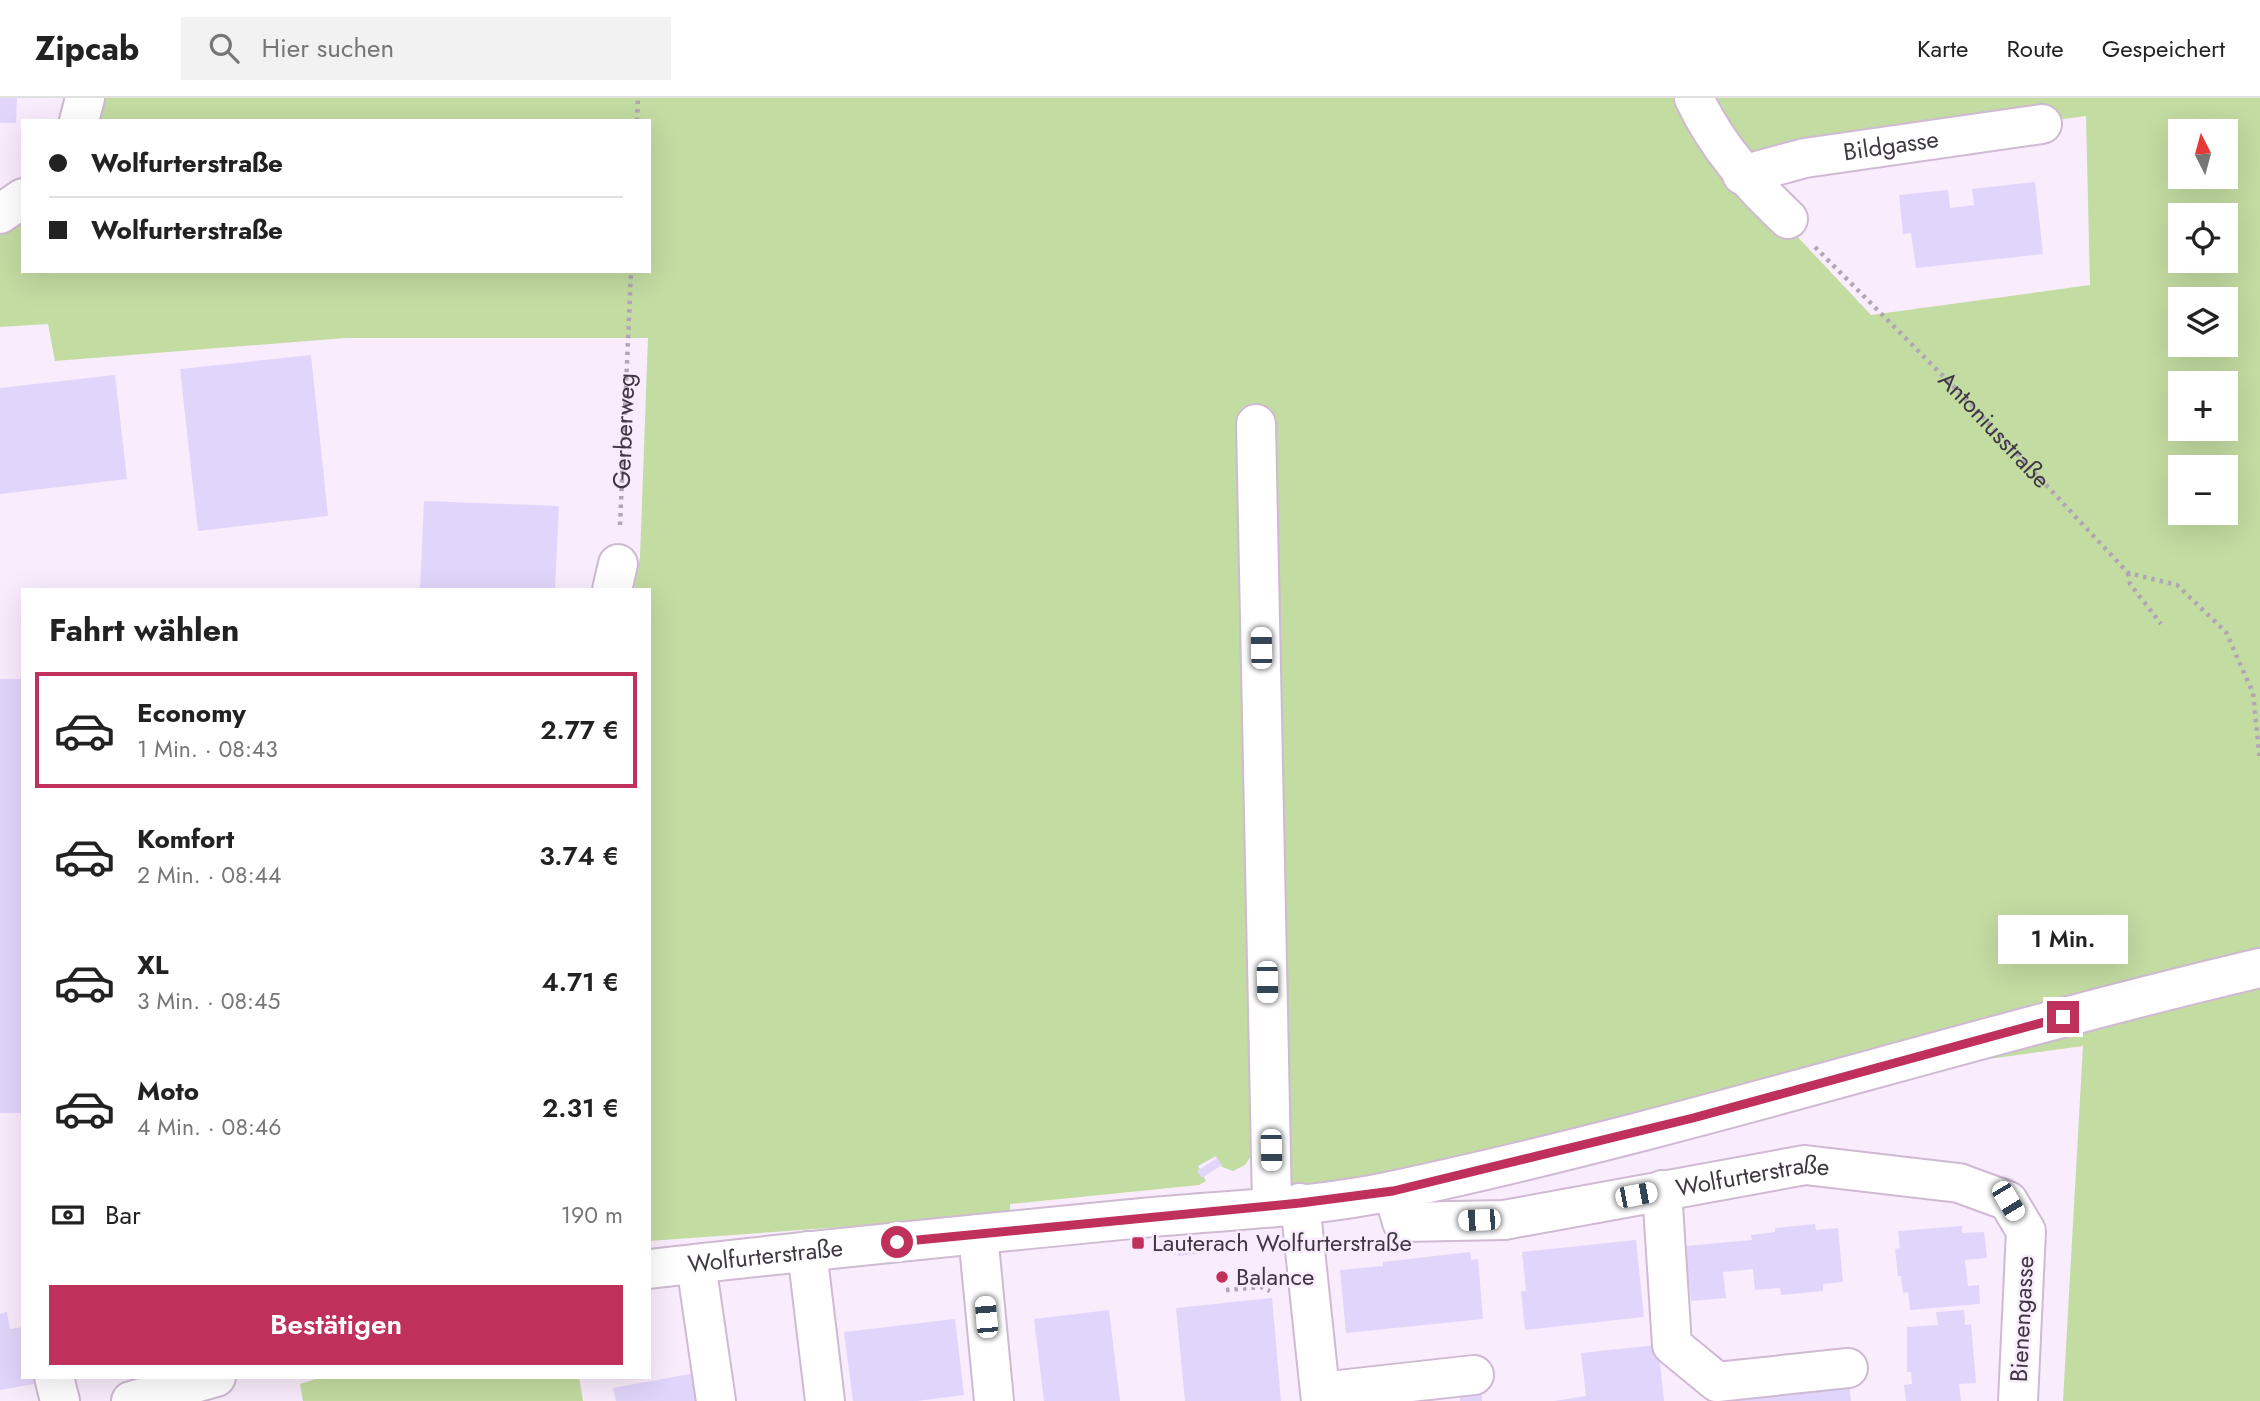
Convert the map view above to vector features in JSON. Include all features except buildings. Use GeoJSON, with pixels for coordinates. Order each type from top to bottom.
{"type":"FeatureCollection","features":[{"type":"Feature","properties":{"kind":"street"},"geometry":{"type":"LineString","coordinates":[[80,119],[85,98]]}},
{"type":"Feature","properties":{"kind":"street"},"geometry":{"type":"LineString","coordinates":[[1694,98],[1711,134],[1742,175],[1788,219]]}},
{"type":"Feature","properties":{"kind":"street","name":"Bildgasse"},"geometry":{"type":"LineString","coordinates":[[1742,175],[1805,158],[2042,124]]}},
{"type":"Feature","properties":{"kind":"street"},"geometry":{"type":"LineString","coordinates":[[0,214],[21,199]]}},
{"type":"Feature","properties":{"kind":"street"},"geometry":{"type":"LineString","coordinates":[[1256,424],[1286,1205],[1321,1397],[1474,1375]]}},
{"type":"Feature","properties":{"kind":"street","name":"Wolfurterstraße"},"geometry":{"type":"LineString","coordinates":[[651,1269],[807,1251],[1286,1205],[1393,1191],[1693,1118],[2070,1015],[2260,968]]}},
{"type":"Feature","properties":{"kind":"street","name":"Wolfurterstraße"},"geometry":{"type":"LineString","coordinates":[[1393,1191],[1402,1222],[1504,1220],[1805,1165],[1959,1183],[2008,1201]]}},
{"type":"Feature","properties":{"kind":"street"},"geometry":{"type":"LineString","coordinates":[[1662,1190],[1672,1345],[1717,1382],[1848,1368]]}},
{"type":"Feature","properties":{"kind":"street","name":"Bienengasse"},"geometry":{"type":"LineString","coordinates":[[2008,1201],[2026,1231],[2018,1401]]}},
{"type":"Feature","properties":{"kind":"street"},"geometry":{"type":"LineString","coordinates":[[978,1234],[994,1401]]}},
{"type":"Feature","properties":{"kind":"street"},"geometry":{"type":"LineString","coordinates":[[807,1251],[825,1401]]}},
{"type":"Feature","properties":{"kind":"street"},"geometry":{"type":"LineString","coordinates":[[696,1264],[716,1401]]}},
{"type":"Feature","properties":{"kind":"street"},"geometry":{"type":"LineString","coordinates":[[54,1379],[60,1401]]}},
{"type":"Feature","properties":{"kind":"street"},"geometry":{"type":"LineString","coordinates":[[131,1401],[209,1379]]}},
{"type":"Feature","properties":{"kind":"path"},"geometry":{"type":"LineString","coordinates":[[637,119],[638,98]]}},
{"type":"Feature","properties":{"kind":"path","name":"Antoniusstraße"},"geometry":{"type":"LineString","coordinates":[[1788,219],[1965,398],[2128,573],[2130,584],[2161,624]]}},
{"type":"Feature","properties":{"kind":"path","name":"Gerberweg"},"geometry":{"type":"LineString","coordinates":[[615,577],[631,273]]}},
{"type":"Feature","properties":{"kind":"path"},"geometry":{"type":"LineString","coordinates":[[2128,573],[2177,585],[2226,632],[2253,693],[2260,761]]}},
{"type":"Feature","properties":{"kind":"green space"},"geometry":{"type":"Polygon","coordinates":[[[98,98],[1685,98],[1747,183],[1871,315],[2090,285],[2086,116],[1805,154],[1743,168],[1702,98],[2260,98],[2260,1401],[2063,1401],[2083,1046],[1910,1070],[1279,1197],[1255,1150],[1245,1165],[1233,1171],[1222,1167],[1216,1156],[1198,1166],[1206,1181],[1199,1185],[1010,1204],[1010,1215],[651,1241],[651,588],[634,588],[640,557],[648,338],[346,338],[55,361],[48,324],[0,327],[0,225],[21,215],[21,273],[651,273],[651,119],[93,119],[98,98]]]}},
{"type":"Feature","properties":{"kind":"green space"},"geometry":{"type":"Polygon","coordinates":[[[316,1379],[579,1379],[583,1401],[303,1401],[300,1384],[316,1379]]]}},
{"type":"Feature","properties":{"kind":"place","name":"Lauterach Wolfurterstraße"},"geometry":{"type":"Point","coordinates":[1138,1243]}},
{"type":"Feature","properties":{"kind":"place","name":"Balance"},"geometry":{"type":"Point","coordinates":[1222,1277]}},
{"type":"Feature","properties":{"kind":"route"},"geometry":{"type":"LineString","coordinates":[[897,1242],[1300,1203],[1393,1191],[1693,1118],[2063,1017]]}}]}
